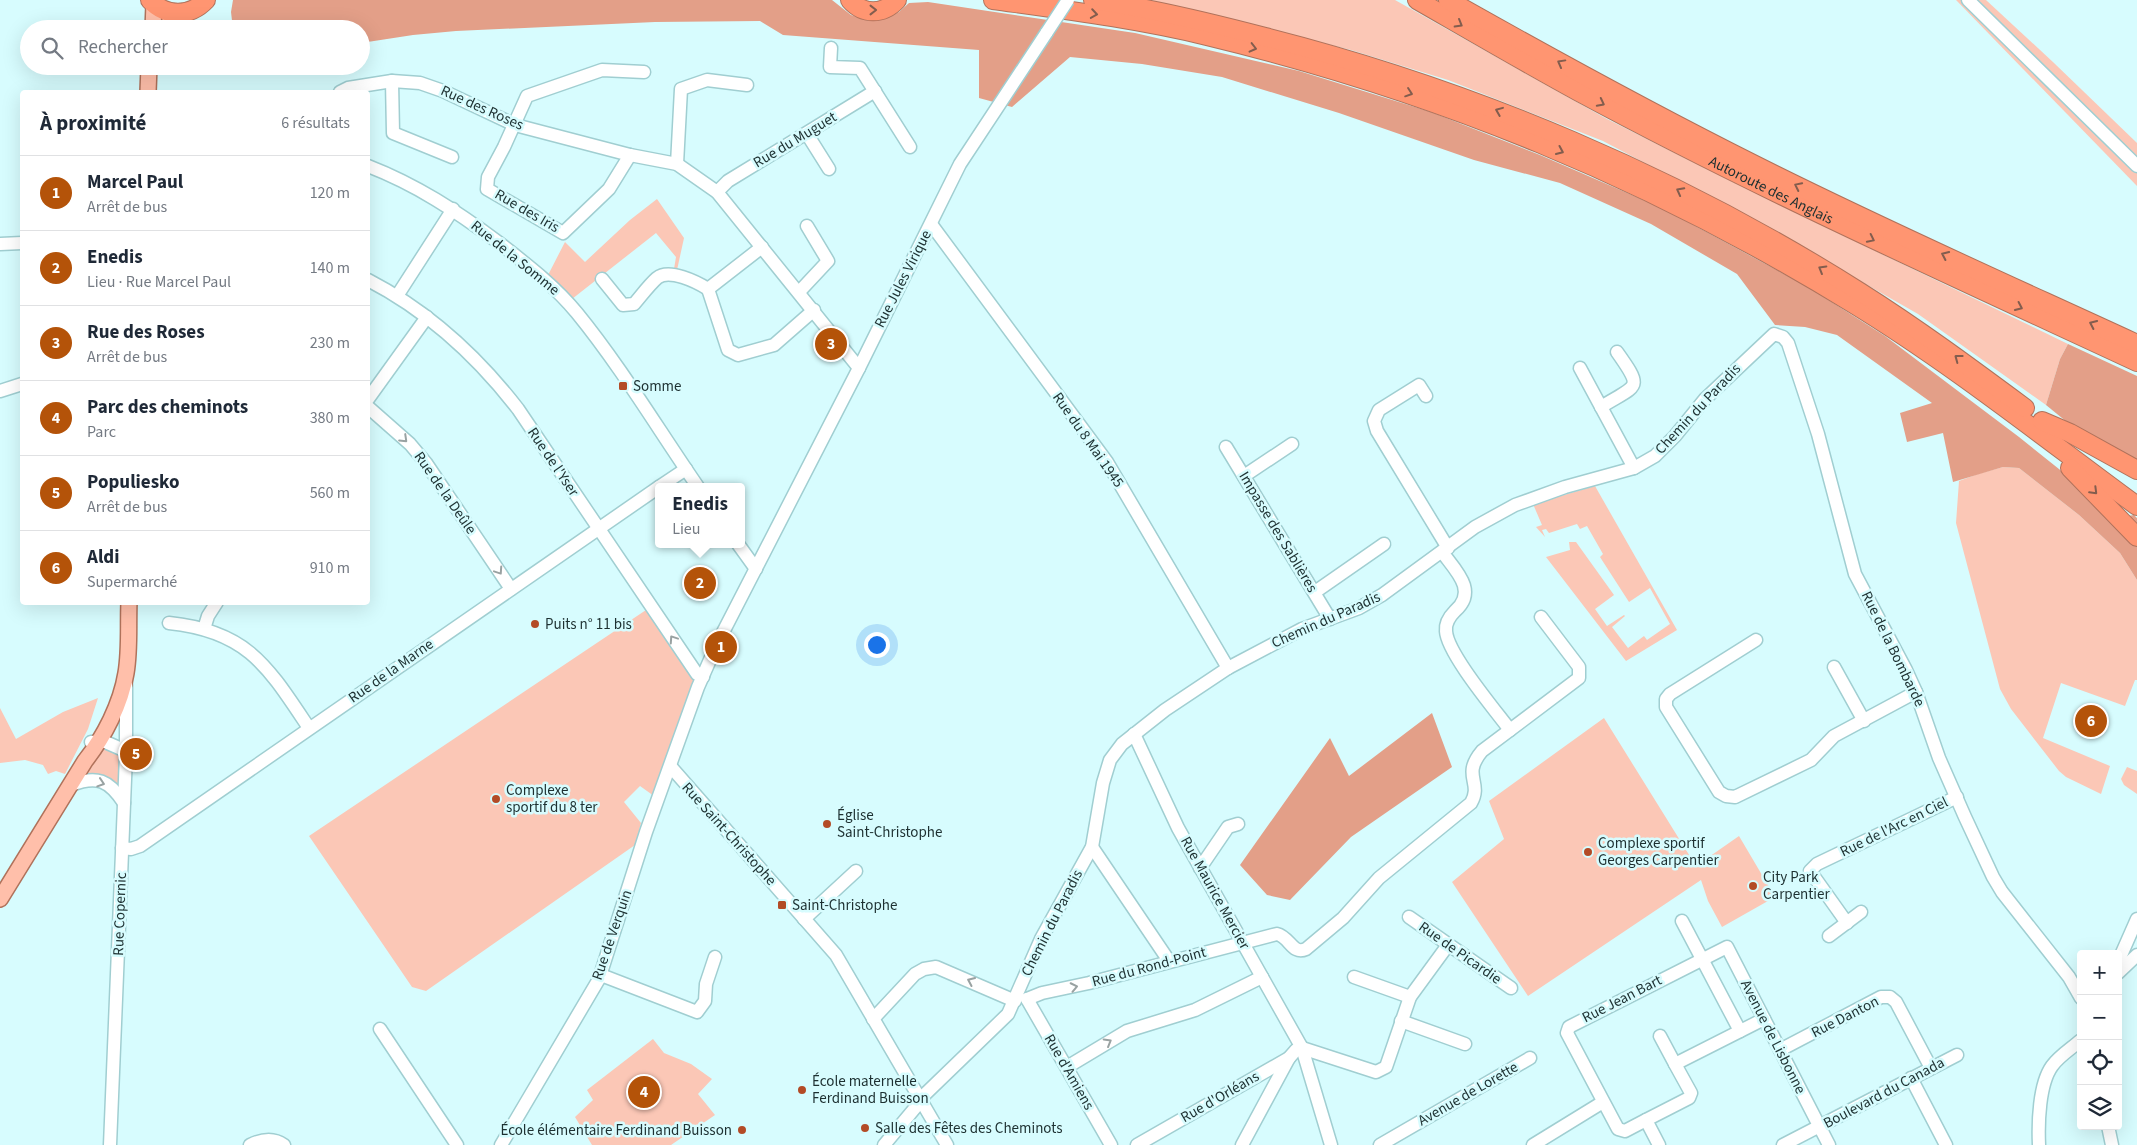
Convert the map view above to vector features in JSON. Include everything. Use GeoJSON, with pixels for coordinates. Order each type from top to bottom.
{"type":"FeatureCollection","features":[{"type":"Feature","properties":{"kind":"highway"},"geometry":{"type":"LineString","coordinates":[[152,2],[167,11],[178,13],[197,8],[206,0]]}},
{"type":"Feature","properties":{"kind":"highway"},"geometry":{"type":"LineString","coordinates":[[850,0],[862,10],[871,12],[881,11],[889,7],[896,0]]}},
{"type":"Feature","properties":{"kind":"highway"},"geometry":{"type":"LineString","coordinates":[[993,0],[1098,15],[1204,35],[1313,63],[1401,90],[1478,117],[1555,148],[1659,196],[1752,245],[1853,303],[2137,492]]}},
{"type":"Feature","properties":{"kind":"highway"},"geometry":{"type":"LineString","coordinates":[[1093,0],[1208,22],[1314,49],[1408,78],[1560,135],[1656,179],[1759,232],[1860,291],[1946,349],[2137,506]]}},
{"type":"Feature","properties":{"kind":"highway","name":"Autoroute des Anglais"},"geometry":{"type":"LineString","coordinates":[[1417,0],[1579,92],[1749,179],[1876,241],[2137,362]]}},
{"type":"Feature","properties":{"kind":"highway","name":"Autoroute des Anglais"},"geometry":{"type":"LineString","coordinates":[[1448,0],[1583,76],[1755,165],[1902,236],[2137,344]]}},
{"type":"Feature","properties":{"kind":"highway"},"geometry":{"type":"LineString","coordinates":[[2039,426],[2070,433],[2137,470]]}},
{"type":"Feature","properties":{"kind":"highway"},"geometry":{"type":"LineString","coordinates":[[2039,426],[2048,448],[2067,464],[2137,537]]}},
{"type":"Feature","properties":{"kind":"main road"},"geometry":{"type":"LineString","coordinates":[[152,2],[153,20]]}},
{"type":"Feature","properties":{"kind":"main road"},"geometry":{"type":"LineString","coordinates":[[172,20],[178,13]]}},
{"type":"Feature","properties":{"kind":"main road"},"geometry":{"type":"LineString","coordinates":[[149,75],[150,90]]}},
{"type":"Feature","properties":{"kind":"main road"},"geometry":{"type":"LineString","coordinates":[[150,90],[154,75]]}},
{"type":"Feature","properties":{"kind":"main road"},"geometry":{"type":"LineString","coordinates":[[0,899],[114,710],[124,684],[129,648],[129,605]]}},
{"type":"Feature","properties":{"kind":"main road"},"geometry":{"type":"LineString","coordinates":[[95,741],[115,684],[122,651],[128,636]]}},
{"type":"Feature","properties":{"kind":"main road"},"geometry":{"type":"LineString","coordinates":[[122,651],[123,663],[120,678],[124,684]]}},
{"type":"Feature","properties":{"kind":"street","name":"Rue Jules Virique"},"geometry":{"type":"LineString","coordinates":[[703,677],[717,644],[859,368],[960,164],[1068,0]]}},
{"type":"Feature","properties":{"kind":"street"},"geometry":{"type":"LineString","coordinates":[[1968,0],[2137,166]]}},
{"type":"Feature","properties":{"kind":"street"},"geometry":{"type":"LineString","coordinates":[[831,48],[830,67],[860,68],[910,147]]}},
{"type":"Feature","properties":{"kind":"street"},"geometry":{"type":"LineString","coordinates":[[515,125],[527,96],[602,70],[644,72]]}},
{"type":"Feature","properties":{"kind":"street"},"geometry":{"type":"LineString","coordinates":[[677,164],[681,89],[707,80],[748,85]]}},
{"type":"Feature","properties":{"kind":"street"},"geometry":{"type":"LineString","coordinates":[[392,81],[393,133],[452,157]]}},
{"type":"Feature","properties":{"kind":"street","name":"Rue des Roses"},"geometry":{"type":"LineString","coordinates":[[344,90],[392,81],[420,83],[444,90],[515,125],[630,155],[677,164],[717,192],[859,368]]}},
{"type":"Feature","properties":{"kind":"street","name":"Rue du Muguet"},"geometry":{"type":"LineString","coordinates":[[717,192],[728,182],[875,91]]}},
{"type":"Feature","properties":{"kind":"street","name":"Rue des Iris"},"geometry":{"type":"LineString","coordinates":[[515,125],[488,177],[488,189],[563,234],[609,189],[630,155]]}},
{"type":"Feature","properties":{"kind":"street"},"geometry":{"type":"LineString","coordinates":[[807,134],[830,169]]}},
{"type":"Feature","properties":{"kind":"street","name":"Rue de la Somme"},"geometry":{"type":"LineString","coordinates":[[370,167],[419,189],[453,209],[525,263],[552,286],[576,312],[600,344],[695,483]]}},
{"type":"Feature","properties":{"kind":"street"},"geometry":{"type":"LineString","coordinates":[[397,296],[453,209]]}},
{"type":"Feature","properties":{"kind":"street","name":"Rue du 8 Mai 1945"},"geometry":{"type":"LineString","coordinates":[[931,224],[1107,462],[1228,668]]}},
{"type":"Feature","properties":{"kind":"street"},"geometry":{"type":"LineString","coordinates":[[799,292],[828,261],[808,226]]}},
{"type":"Feature","properties":{"kind":"street"},"geometry":{"type":"LineString","coordinates":[[0,244],[20,243]]}},
{"type":"Feature","properties":{"kind":"street"},"geometry":{"type":"LineString","coordinates":[[708,289],[762,247]]}},
{"type":"Feature","properties":{"kind":"street"},"geometry":{"type":"LineString","coordinates":[[602,279],[623,305],[634,304],[658,277],[669,275],[692,280],[708,289],[728,350],[738,355],[774,345],[814,310]]}},
{"type":"Feature","properties":{"kind":"street","name":"Rue de l'Yser"},"geometry":{"type":"LineString","coordinates":[[370,281],[397,296],[427,317],[483,366],[500,386],[518,409],[697,674],[703,677]]}},
{"type":"Feature","properties":{"kind":"street"},"geometry":{"type":"LineString","coordinates":[[370,395],[427,317]]}},
{"type":"Feature","properties":{"kind":"street","name":"Chemin du Paradis"},"geometry":{"type":"LineString","coordinates":[[884,1145],[915,1108],[919,1100],[1003,1020],[1020,998],[1041,939],[1092,847],[1103,783],[1110,760],[1116,749],[1165,710],[1228,668],[1302,629],[1359,608],[1382,595],[1475,527],[1515,505],[1564,488],[1634,468],[1655,456],[1665,447],[1705,399],[1752,353],[1774,334],[1777,334]]}},
{"type":"Feature","properties":{"kind":"street","name":"Rue de la Bombarde"},"geometry":{"type":"LineString","coordinates":[[1777,334],[1788,343],[1813,419],[1856,574],[1916,692],[1939,758],[1993,877],[2010,902],[2075,980],[2080,995]]}},
{"type":"Feature","properties":{"kind":"street"},"geometry":{"type":"LineString","coordinates":[[1601,407],[1631,389],[1635,382],[1633,375],[1617,352]]}},
{"type":"Feature","properties":{"kind":"street"},"geometry":{"type":"LineString","coordinates":[[1580,368],[1634,468]]}},
{"type":"Feature","properties":{"kind":"street"},"geometry":{"type":"LineString","coordinates":[[0,390],[20,385]]}},
{"type":"Feature","properties":{"kind":"street"},"geometry":{"type":"LineString","coordinates":[[1426,396],[1419,385],[1379,410],[1374,421],[1377,431],[1465,586],[1465,601],[1448,620],[1445,629],[1448,638],[1467,674],[1510,730],[1579,678],[1579,667],[1541,617]]}},
{"type":"Feature","properties":{"kind":"street","name":"Rue de la Deûle"},"geometry":{"type":"LineString","coordinates":[[370,409],[410,444],[426,463],[511,589]]}},
{"type":"Feature","properties":{"kind":"street"},"geometry":{"type":"LineString","coordinates":[[1244,476],[1292,444]]}},
{"type":"Feature","properties":{"kind":"street","name":"Impasse des Sablières"},"geometry":{"type":"LineString","coordinates":[[1226,447],[1330,619]]}},
{"type":"Feature","properties":{"kind":"street","name":"Rue de la Marne"},"geometry":{"type":"LineString","coordinates":[[665,483],[686,469]]}},
{"type":"Feature","properties":{"kind":"street","name":"Rue de la Marne"},"geometry":{"type":"LineString","coordinates":[[122,848],[131,849],[140,846],[655,490]]}},
{"type":"Feature","properties":{"kind":"street"},"geometry":{"type":"LineString","coordinates":[[1315,592],[1384,544]]}},
{"type":"Feature","properties":{"kind":"street"},"geometry":{"type":"LineString","coordinates":[[741,548],[756,569]]}},
{"type":"Feature","properties":{"kind":"street"},"geometry":{"type":"LineString","coordinates":[[204,629],[208,616],[215,605]]}},
{"type":"Feature","properties":{"kind":"street"},"geometry":{"type":"LineString","coordinates":[[169,623],[204,629],[232,640],[258,658],[280,684],[309,728]]}},
{"type":"Feature","properties":{"kind":"street"},"geometry":{"type":"LineString","coordinates":[[1756,640],[1670,694],[1666,699],[1666,707],[1721,794],[1735,796],[1811,760],[1834,736],[1916,692]]}},
{"type":"Feature","properties":{"kind":"street"},"geometry":{"type":"LineString","coordinates":[[1834,668],[1864,721]]}},
{"type":"Feature","properties":{"kind":"street","name":"Rue de Verquin"},"geometry":{"type":"LineString","coordinates":[[501,1145],[601,975],[642,843],[703,677]]}},
{"type":"Feature","properties":{"kind":"street","name":"Rue Copernic"},"geometry":{"type":"LineString","coordinates":[[110,1145],[128,709],[126,685],[124,684]]}},
{"type":"Feature","properties":{"kind":"street","name":"Rue du Rond-Point"},"geometry":{"type":"LineString","coordinates":[[1020,998],[1089,983],[1271,935],[1280,934],[1296,950],[1306,949],[1343,918],[1379,878],[1470,803],[1475,794],[1472,770],[1474,761],[1482,751],[1510,730]]}},
{"type":"Feature","properties":{"kind":"street","name":"Rue Maurice Mercier"},"geometry":{"type":"LineString","coordinates":[[1134,734],[1178,828],[1302,1048],[1331,1145]]}},
{"type":"Feature","properties":{"kind":"street"},"geometry":{"type":"LineString","coordinates":[[95,741],[112,744],[126,751]]}},
{"type":"Feature","properties":{"kind":"street","name":"Rue Saint-Christophe"},"geometry":{"type":"LineString","coordinates":[[671,767],[836,956],[946,1145]]}},
{"type":"Feature","properties":{"kind":"street"},"geometry":{"type":"LineString","coordinates":[[70,785],[84,780],[106,783],[115,790],[124,803]]}},
{"type":"Feature","properties":{"kind":"street","name":"Rue de l'Arc en Ciel"},"geometry":{"type":"LineString","coordinates":[[1847,923],[1810,872],[1817,864],[1957,797]]}},
{"type":"Feature","properties":{"kind":"street"},"geometry":{"type":"LineString","coordinates":[[1200,868],[1228,828],[1238,824]]}},
{"type":"Feature","properties":{"kind":"street"},"geometry":{"type":"LineString","coordinates":[[1092,847],[1169,961]]}},
{"type":"Feature","properties":{"kind":"street"},"geometry":{"type":"LineString","coordinates":[[804,919],[856,871]]}},
{"type":"Feature","properties":{"kind":"street"},"geometry":{"type":"LineString","coordinates":[[1829,936],[1861,912]]}},
{"type":"Feature","properties":{"kind":"street","name":"Rue de Picardie"},"geometry":{"type":"LineString","coordinates":[[1409,917],[1511,988]]}},
{"type":"Feature","properties":{"kind":"street"},"geometry":{"type":"LineString","coordinates":[[2122,953],[2137,920]]}},
{"type":"Feature","properties":{"kind":"street","name":"Avenue de Lisbonne"},"geometry":{"type":"LineString","coordinates":[[1682,921],[1740,1031]]}},
{"type":"Feature","properties":{"kind":"street"},"geometry":{"type":"LineString","coordinates":[[1302,1048],[1376,1072],[1386,1067],[1410,997],[1448,945]]}},
{"type":"Feature","properties":{"kind":"street","name":"Avenue de Lisbonne"},"geometry":{"type":"LineString","coordinates":[[1727,948],[1829,1145]]}},
{"type":"Feature","properties":{"kind":"street","name":"Rue Jean Bart"},"geometry":{"type":"LineString","coordinates":[[1675,1064],[1691,1093],[1689,1098],[1625,1131],[1618,1129],[1567,1033],[1569,1027],[1727,948]]}},
{"type":"Feature","properties":{"kind":"street"},"geometry":{"type":"LineString","coordinates":[[2122,970],[2137,955]]}},
{"type":"Feature","properties":{"kind":"street"},"geometry":{"type":"LineString","coordinates":[[601,975],[697,1012],[705,1001],[706,984],[715,957]]}},
{"type":"Feature","properties":{"kind":"street"},"geometry":{"type":"LineString","coordinates":[[873,1018],[915,974],[924,969],[936,967],[1020,998]]}},
{"type":"Feature","properties":{"kind":"street"},"geometry":{"type":"LineString","coordinates":[[1067,1067],[1127,1031],[1195,1010],[1262,977]]}},
{"type":"Feature","properties":{"kind":"street"},"geometry":{"type":"LineString","coordinates":[[1354,977],[1410,997]]}},
{"type":"Feature","properties":{"kind":"street","name":"Rue Danton"},"geometry":{"type":"LineString","coordinates":[[1780,1050],[1881,997],[1890,997],[1896,1002],[1931,1068]]}},
{"type":"Feature","properties":{"kind":"street","name":"Rue d'Amiens"},"geometry":{"type":"LineString","coordinates":[[1020,998],[1067,1067],[1111,1145]]}},
{"type":"Feature","properties":{"kind":"street"},"geometry":{"type":"LineString","coordinates":[[1660,1036],[1675,1064],[1764,1019]]}},
{"type":"Feature","properties":{"kind":"street"},"geometry":{"type":"LineString","coordinates":[[1401,1021],[1465,1044]]}},
{"type":"Feature","properties":{"kind":"street"},"geometry":{"type":"LineString","coordinates":[[380,1029],[457,1145]]}},
{"type":"Feature","properties":{"kind":"street"},"geometry":{"type":"LineString","coordinates":[[2039,1145],[2038,1127],[2044,1083],[2052,1065],[2077,1043]]}},
{"type":"Feature","properties":{"kind":"street","name":"Rue d'Orléans"},"geometry":{"type":"LineString","coordinates":[[1137,1145],[1289,1058],[1296,1050],[1302,1048]]}},
{"type":"Feature","properties":{"kind":"street","name":"Boulevard du Canada"},"geometry":{"type":"LineString","coordinates":[[1783,1145],[1957,1054]]}},
{"type":"Feature","properties":{"kind":"street"},"geometry":{"type":"LineString","coordinates":[[1242,1145],[1289,1058]]}},
{"type":"Feature","properties":{"kind":"street","name":"Avenue de Lorette"},"geometry":{"type":"LineString","coordinates":[[1380,1145],[1530,1058]]}},
{"type":"Feature","properties":{"kind":"street"},"geometry":{"type":"LineString","coordinates":[[1911,1078],[1946,1145]]}},
{"type":"Feature","properties":{"kind":"street"},"geometry":{"type":"LineString","coordinates":[[1533,1145],[1603,1102]]}},
{"type":"Feature","properties":{"kind":"street"},"geometry":{"type":"LineString","coordinates":[[1646,1120],[1659,1145]]}},
{"type":"Feature","properties":{"kind":"street"},"geometry":{"type":"LineString","coordinates":[[2109,1130],[2112,1145]]}},
{"type":"Feature","properties":{"kind":"street"},"geometry":{"type":"LineString","coordinates":[[250,1145],[270,1139],[284,1145]]}},
{"type":"Feature","properties":{"kind":"shaded area"},"geometry":{"type":"Polygon","coordinates":[[[233,0],[832,0],[851,15],[870,21],[884,19],[899,12],[909,3],[928,2],[1135,33],[1299,71],[1431,112],[1540,155],[1664,209],[1808,287],[1885,336],[2019,437],[2069,477],[2110,519],[2134,515],[2137,518],[2137,580],[2120,553],[2079,515],[2019,468],[2003,467],[1953,482],[1943,433],[1907,442],[1900,413],[1932,403],[1837,335],[1805,327],[1775,325],[1737,274],[1651,224],[1560,183],[1474,160],[1339,113],[1222,77],[1142,64],[1070,57],[1012,107],[979,98],[979,50],[783,35],[760,21],[655,22],[456,31],[370,42],[370,20],[232,20],[233,0]]]}},
{"type":"Feature","properties":{"kind":"shaded area"},"geometry":{"type":"Polygon","coordinates":[[[1151,0],[1395,0],[1607,119],[2068,344],[2060,359],[2046,405],[1918,314],[1757,222],[1603,141],[1448,80],[1351,50],[1151,0]]]}},
{"type":"Feature","properties":{"kind":"shaded area"},"geometry":{"type":"Polygon","coordinates":[[[1956,0],[1986,0],[2137,143],[2137,186],[1956,0]]]}},
{"type":"Feature","properties":{"kind":"shaded area"},"geometry":{"type":"Polygon","coordinates":[[[657,199],[684,238],[677,270],[674,269],[676,257],[656,233],[572,299],[547,277],[565,242],[585,262],[630,220],[657,199]]]}},
{"type":"Feature","properties":{"kind":"shaded area"},"geometry":{"type":"Polygon","coordinates":[[[2068,344],[2137,376],[2137,479],[2046,405],[2060,359],[2068,344]]]}},
{"type":"Feature","properties":{"kind":"shaded area"},"geometry":{"type":"Polygon","coordinates":[[[2003,467],[2019,468],[2079,515],[2120,553],[2137,580],[2137,680],[2135,680],[2125,706],[2061,683],[2043,738],[2110,766],[2101,794],[2066,777],[2059,771],[2011,709],[2000,689],[1956,523],[1959,481],[2003,467]]]}},
{"type":"Feature","properties":{"kind":"shaded area"},"geometry":{"type":"Polygon","coordinates":[[[1595,486],[1677,630],[1626,661],[1546,557],[1570,550],[1569,542],[1576,542],[1614,595],[1595,609],[1607,626],[1625,616],[1612,627],[1628,648],[1644,636],[1647,640],[1670,624],[1650,588],[1629,602],[1600,557],[1603,554],[1587,526],[1580,529],[1577,524],[1549,533],[1546,529],[1542,530],[1545,537],[1536,527],[1542,525],[1533,504],[1595,486]]]}},
{"type":"Feature","properties":{"kind":"shaded area","name":"Complexe sportif du 8 ter"},"geometry":{"type":"Polygon","coordinates":[[[646,610],[694,681],[654,796],[640,786],[624,802],[641,823],[635,845],[426,991],[412,987],[309,836],[646,610]]]}},
{"type":"Feature","properties":{"kind":"shaded area"},"geometry":{"type":"Polygon","coordinates":[[[98,698],[88,729],[65,774],[56,771],[48,774],[43,765],[25,760],[0,763],[0,708],[16,739],[63,712],[98,698]]]}},
{"type":"Feature","properties":{"kind":"shaded area"},"geometry":{"type":"Polygon","coordinates":[[[1432,713],[1452,767],[1351,837],[1290,900],[1267,895],[1240,865],[1330,738],[1349,776],[1432,713]]]}},
{"type":"Feature","properties":{"kind":"shaded area","name":"Complexe sportif Georges Carpentier"},"geometry":{"type":"Polygon","coordinates":[[[1604,718],[1696,866],[1739,836],[1775,897],[1722,927],[1708,901],[1701,880],[1528,996],[1452,882],[1504,839],[1489,801],[1604,718]]]}},
{"type":"Feature","properties":{"kind":"shaded area"},"geometry":{"type":"Polygon","coordinates":[[[100,746],[124,753],[120,786],[101,775],[89,774],[87,770],[100,746]]]}},
{"type":"Feature","properties":{"kind":"shaded area"},"geometry":{"type":"Polygon","coordinates":[[[2127,767],[2137,771],[2137,794],[2124,785],[2121,779],[2127,767]]]}},
{"type":"Feature","properties":{"kind":"shaded area"},"geometry":{"type":"Polygon","coordinates":[[[653,1039],[664,1053],[691,1064],[712,1079],[698,1094],[715,1115],[671,1145],[592,1145],[575,1117],[593,1100],[587,1090],[653,1039]]]}},
{"type":"Feature","properties":{"kind":"place","name":"Rue des Roses"},"geometry":{"type":"Point","coordinates":[831,344]}},
{"type":"Feature","properties":{"kind":"place","name":"Somme"},"geometry":{"type":"Point","coordinates":[623,386]}},
{"type":"Feature","properties":{"kind":"place","name":"Enedis"},"geometry":{"type":"Point","coordinates":[700,583]}},
{"type":"Feature","properties":{"kind":"place","name":"Puits n° 11 bis"},"geometry":{"type":"Point","coordinates":[535,624]}},
{"type":"Feature","properties":{"kind":"place","name":"Marcel Paul"},"geometry":{"type":"Point","coordinates":[721,647]}},
{"type":"Feature","properties":{"kind":"place","name":"Aldi"},"geometry":{"type":"Point","coordinates":[2091,721]}},
{"type":"Feature","properties":{"kind":"place","name":"Populiesko"},"geometry":{"type":"Point","coordinates":[136,754]}},
{"type":"Feature","properties":{"kind":"place","name":"Complexe sportif du 8 ter"},"geometry":{"type":"Point","coordinates":[496,799]}},
{"type":"Feature","properties":{"kind":"place","name":"Église Saint-Christophe"},"geometry":{"type":"Point","coordinates":[827,824]}},
{"type":"Feature","properties":{"kind":"place","name":"Complexe sportif Georges Carpentier"},"geometry":{"type":"Point","coordinates":[1588,852]}},
{"type":"Feature","properties":{"kind":"place","name":"City Park Carpentier"},"geometry":{"type":"Point","coordinates":[1753,886]}},
{"type":"Feature","properties":{"kind":"place","name":"Saint-Christophe"},"geometry":{"type":"Point","coordinates":[782,905]}},
{"type":"Feature","properties":{"kind":"place","name":"École maternelle Ferdinand Buisson"},"geometry":{"type":"Point","coordinates":[802,1090]}},
{"type":"Feature","properties":{"kind":"place","name":"Parc des cheminots"},"geometry":{"type":"Point","coordinates":[644,1092]}},
{"type":"Feature","properties":{"kind":"place","name":"Salle des Fêtes des Cheminots"},"geometry":{"type":"Point","coordinates":[865,1128]}},
{"type":"Feature","properties":{"kind":"place","name":"École élémentaire Ferdinand Buisson"},"geometry":{"type":"Point","coordinates":[742,1130]}}]}
